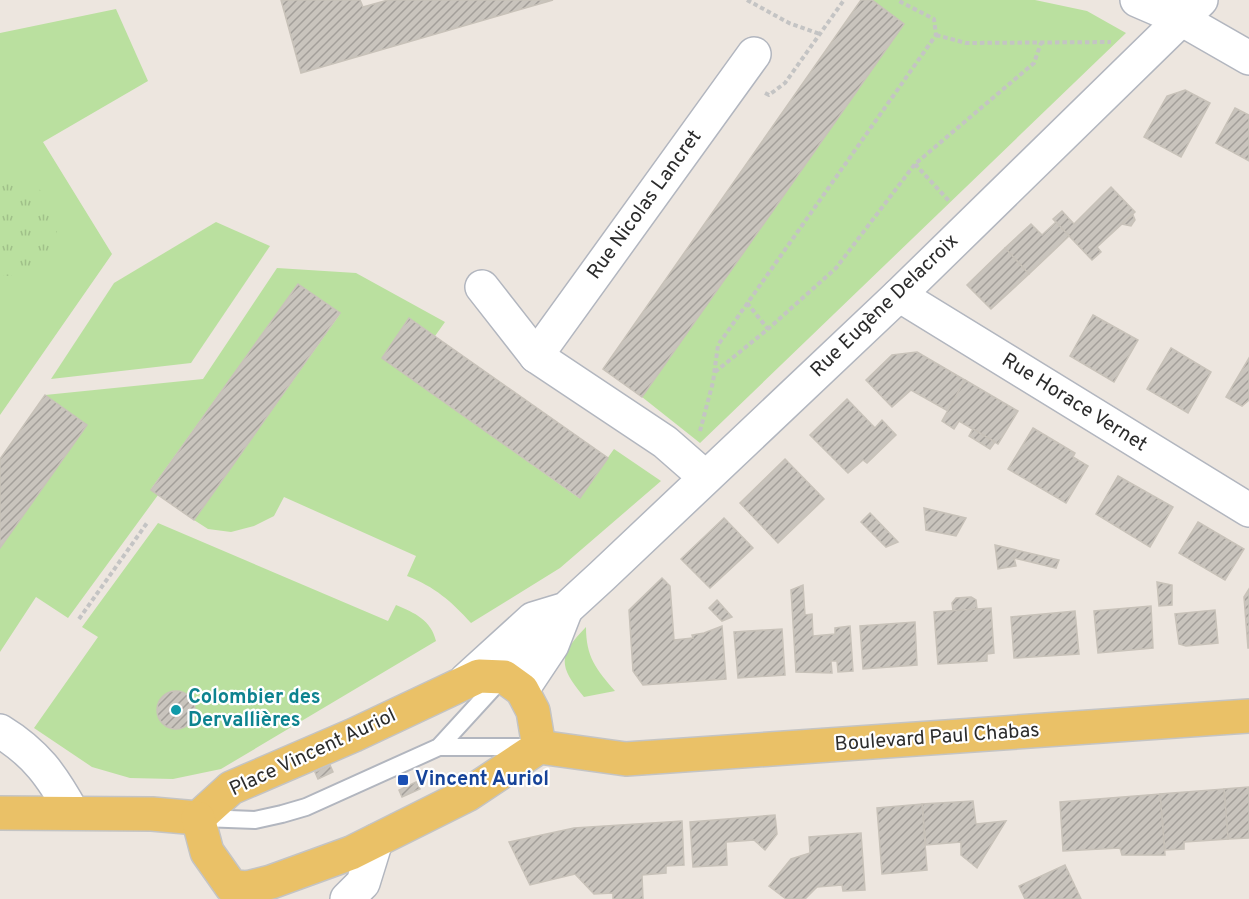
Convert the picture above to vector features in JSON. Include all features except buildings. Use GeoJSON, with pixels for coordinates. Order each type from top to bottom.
{"type":"FeatureCollection","features":[{"type":"Feature","properties":{"kind":"main road","name":"Place Vincent Auriol"},"geometry":{"type":"LineString","coordinates":[[0,813],[152,814],[198,818],[231,788],[354,735],[466,680],[479,676],[513,683]]}},
{"type":"Feature","properties":{"kind":"main road"},"geometry":{"type":"LineString","coordinates":[[198,818],[207,852],[230,892],[271,882],[376,841],[467,795],[539,747],[533,711],[513,683]]}},
{"type":"Feature","properties":{"kind":"main road","name":"Boulevard Paul Chabas"},"geometry":{"type":"LineString","coordinates":[[626,759],[1249,716]]}},
{"type":"Feature","properties":{"kind":"main road","name":"Place Vincent Auriol"},"geometry":{"type":"LineString","coordinates":[[539,747],[626,759]]}},
{"type":"Feature","properties":{"kind":"street"},"geometry":{"type":"LineString","coordinates":[[1137,0],[1191,10],[1249,58]]}},
{"type":"Feature","properties":{"kind":"street","name":"Rue Eugène Delacroix"},"geometry":{"type":"LineString","coordinates":[[566,609],[899,295],[1191,10]]}},
{"type":"Feature","properties":{"kind":"street","name":"Rue Nicolas Lancret"},"geometry":{"type":"LineString","coordinates":[[537,356],[744,67]]}},
{"type":"Feature","properties":{"kind":"street"},"geometry":{"type":"LineString","coordinates":[[482,287],[537,356],[665,442],[705,477]]}},
{"type":"Feature","properties":{"kind":"street","name":"Rue Horace Vernet"},"geometry":{"type":"LineString","coordinates":[[899,295],[1249,510]]}},
{"type":"Feature","properties":{"kind":"street","name":"Place Vincent Auriol"},"geometry":{"type":"LineString","coordinates":[[466,680],[533,620],[566,609]]}},
{"type":"Feature","properties":{"kind":"street","name":"Place Vincent Auriol"},"geometry":{"type":"LineString","coordinates":[[513,683],[552,645],[566,609]]}},
{"type":"Feature","properties":{"kind":"street"},"geometry":{"type":"LineString","coordinates":[[0,731],[26,747],[53,778],[72,812]]}},
{"type":"Feature","properties":{"kind":"street"},"geometry":{"type":"LineString","coordinates":[[347,899],[363,883],[376,841]]}},
{"type":"Feature","properties":{"kind":"lane","name":"Place Vincent Auriol"},"geometry":{"type":"LineString","coordinates":[[198,818],[255,820],[290,812],[440,747],[513,683]]}},
{"type":"Feature","properties":{"kind":"lane","name":"Place Vincent Auriol"},"geometry":{"type":"LineString","coordinates":[[440,747],[539,747]]}},
{"type":"Feature","properties":{"kind":"path"},"geometry":{"type":"LineString","coordinates":[[747,0],[789,23],[820,34]]}},
{"type":"Feature","properties":{"kind":"path"},"geometry":{"type":"LineString","coordinates":[[744,67],[769,94],[785,83],[844,0]]}},
{"type":"Feature","properties":{"kind":"path"},"geometry":{"type":"LineString","coordinates":[[665,442],[701,430],[718,345],[936,35],[934,19],[897,0]]}},
{"type":"Feature","properties":{"kind":"path"},"geometry":{"type":"LineString","coordinates":[[936,35],[966,43],[1122,42]]}},
{"type":"Feature","properties":{"kind":"path"},"geometry":{"type":"LineString","coordinates":[[714,373],[768,329],[836,268],[915,164],[1034,63],[1041,43]]}},
{"type":"Feature","properties":{"kind":"path"},"geometry":{"type":"LineString","coordinates":[[915,164],[970,224]]}},
{"type":"Feature","properties":{"kind":"path"},"geometry":{"type":"LineString","coordinates":[[747,303],[768,329]]}},
{"type":"Feature","properties":{"kind":"path"},"geometry":{"type":"LineString","coordinates":[[79,620],[147,523]]}},
{"type":"Feature","properties":{"kind":"green space"},"geometry":{"type":"Polygon","coordinates":[[[872,0],[1035,0],[1087,11],[1126,33],[700,443],[642,397],[904,24],[872,0]]]}},
{"type":"Feature","properties":{"kind":"green space"},"geometry":{"type":"Polygon","coordinates":[[[116,9],[148,81],[43,142],[112,254],[0,415],[0,33],[116,9]]]}},
{"type":"Feature","properties":{"kind":"green space"},"geometry":{"type":"Polygon","coordinates":[[[0,178],[30,184],[47,197],[56,215],[57,234],[51,251],[39,266],[22,275],[0,275],[0,178]]]}},
{"type":"Feature","properties":{"kind":"green space"},"geometry":{"type":"Polygon","coordinates":[[[216,222],[270,246],[191,363],[51,379],[114,283],[216,222]]]}},
{"type":"Feature","properties":{"kind":"green space"},"geometry":{"type":"Polygon","coordinates":[[[277,268],[356,273],[445,322],[435,336],[409,318],[382,358],[579,498],[614,449],[661,481],[560,568],[471,623],[442,595],[407,576],[416,556],[284,497],[274,516],[254,526],[231,532],[208,529],[194,520],[340,314],[298,284],[151,489],[158,495],[68,618],[36,597],[0,652],[0,548],[86,425],[45,395],[203,379],[277,268]]]}},
{"type":"Feature","properties":{"kind":"green space"},"geometry":{"type":"Polygon","coordinates":[[[158,523],[388,621],[396,605],[416,614],[426,622],[436,641],[221,769],[173,779],[130,778],[92,767],[34,728],[98,637],[82,627],[158,523]]]}},
{"type":"Feature","properties":{"kind":"green space"},"geometry":{"type":"Polygon","coordinates":[[[586,627],[588,647],[593,662],[615,691],[584,697],[569,677],[565,661],[566,653],[586,627]]]}},
{"type":"Feature","properties":{"kind":"place","name":"Colombier des Dervallières"},"geometry":{"type":"Point","coordinates":[176,710]}},
{"type":"Feature","properties":{"kind":"place","name":"Vincent Auriol"},"geometry":{"type":"Point","coordinates":[403,780]}}]}
